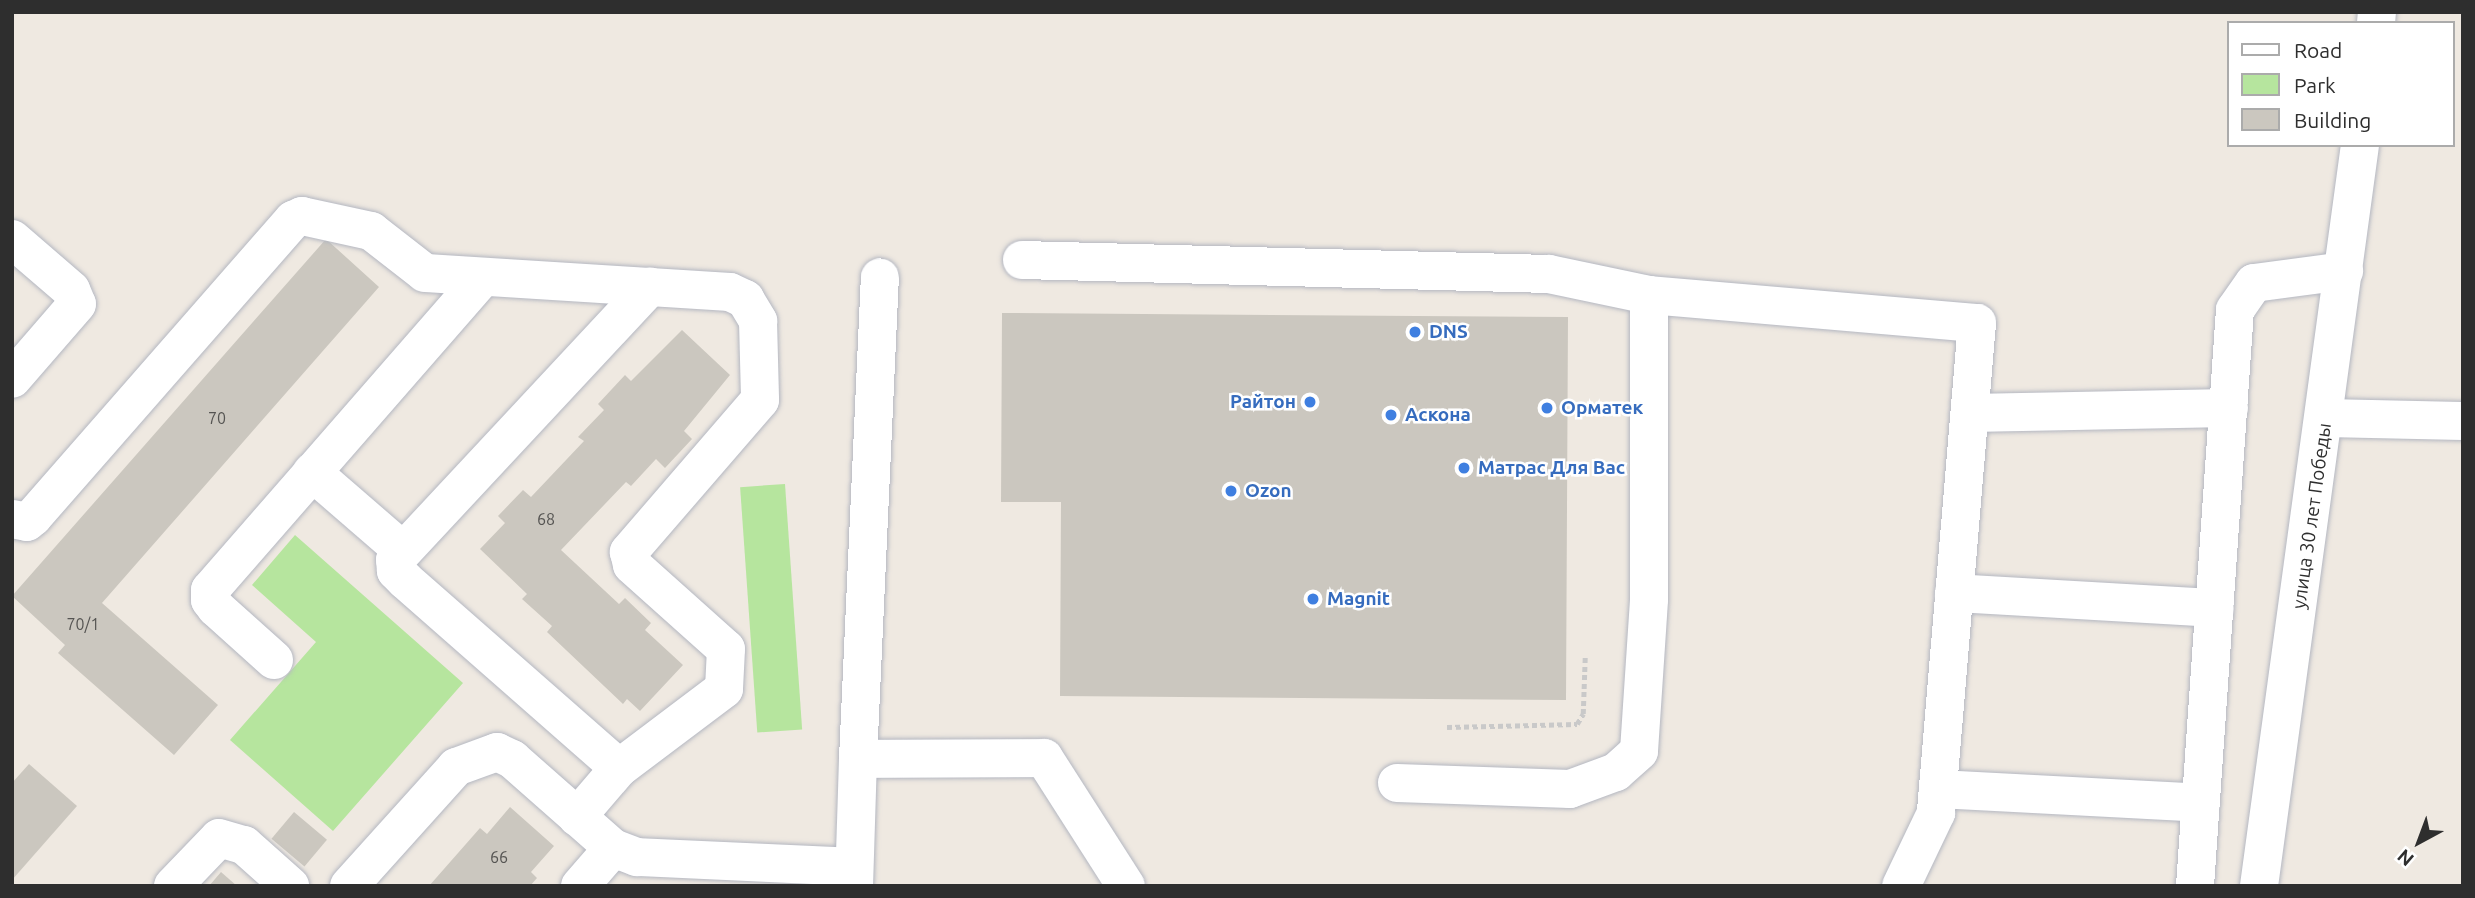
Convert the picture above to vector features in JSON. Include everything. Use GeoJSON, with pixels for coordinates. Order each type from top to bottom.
{"type":"FeatureCollection","features":[{"type":"Feature","properties":{"kind":"street","name":"улица 30 лет Победы"},"geometry":{"type":"LineString","coordinates":[[2259,886],[2326,418],[2360,147]]}},
{"type":"Feature","properties":{"kind":"street"},"geometry":{"type":"LineString","coordinates":[[12,519],[27,522],[33,517],[293,220],[302,216],[362,228],[425,273],[730,292],[745,299],[758,321],[763,393],[629,552],[632,565],[726,649],[724,689],[714,701],[619,768],[577,817]]}},
{"type":"Feature","properties":{"kind":"street"},"geometry":{"type":"LineString","coordinates":[[12,239],[77,297],[73,310],[12,379]]}},
{"type":"Feature","properties":{"kind":"street"},"geometry":{"type":"LineString","coordinates":[[1022,260],[1549,274],[1650,295],[1978,323],[1936,813],[1901,886]]}},
{"type":"Feature","properties":{"kind":"street"},"geometry":{"type":"LineString","coordinates":[[2195,886],[2235,310],[2254,283],[2344,271]]}},
{"type":"Feature","properties":{"kind":"street"},"geometry":{"type":"LineString","coordinates":[[274,660],[216,608],[210,600],[210,590],[482,278]]}},
{"type":"Feature","properties":{"kind":"street"},"geometry":{"type":"LineString","coordinates":[[349,886],[446,775],[456,766],[491,753],[512,759],[613,848],[628,856],[854,876],[880,278]]}},
{"type":"Feature","properties":{"kind":"street"},"geometry":{"type":"LineString","coordinates":[[619,768],[405,580],[397,571],[396,560],[402,550],[650,287]]}},
{"type":"Feature","properties":{"kind":"street"},"geometry":{"type":"LineString","coordinates":[[1397,783],[1570,789],[1616,772],[1639,751],[1649,599],[1650,295]]}},
{"type":"Feature","properties":{"kind":"street"},"geometry":{"type":"LineString","coordinates":[[1970,413],[2228,408]]}},
{"type":"Feature","properties":{"kind":"street"},"geometry":{"type":"LineString","coordinates":[[2326,418],[2463,421]]}},
{"type":"Feature","properties":{"kind":"street"},"geometry":{"type":"LineString","coordinates":[[312,472],[402,550]]}},
{"type":"Feature","properties":{"kind":"street"},"geometry":{"type":"LineString","coordinates":[[1954,593],[2215,608]]}},
{"type":"Feature","properties":{"kind":"street"},"geometry":{"type":"LineString","coordinates":[[859,759],[1044,758],[1126,886]]}},
{"type":"Feature","properties":{"kind":"street"},"geometry":{"type":"LineString","coordinates":[[1938,789],[2201,803]]}},
{"type":"Feature","properties":{"kind":"street"},"geometry":{"type":"LineString","coordinates":[[173,886],[219,838],[244,845],[290,886]]}},
{"type":"Feature","properties":{"kind":"street"},"geometry":{"type":"LineString","coordinates":[[580,886],[613,848]]}},
{"type":"Feature","properties":{"kind":"path"},"geometry":{"type":"LineString","coordinates":[[1447,727],[1577,724],[1583,714],[1586,656]]}},
{"type":"Feature","properties":{"kind":"green space"},"geometry":{"type":"Polygon","coordinates":[[[785,484],[802,729],[757,733],[740,487],[785,484]]]}},
{"type":"Feature","properties":{"kind":"green space"},"geometry":{"type":"Polygon","coordinates":[[[295,535],[463,683],[333,831],[230,740],[316,642],[252,585],[295,535]]]}},
{"type":"Feature","properties":{"kind":"building"},"geometry":{"type":"Polygon","coordinates":[[[326,239],[379,287],[102,603],[218,705],[174,755],[58,653],[65,645],[12,596],[326,239]]]}},
{"type":"Feature","properties":{"kind":"building","name":"Magnit"},"geometry":{"type":"Polygon","coordinates":[[[1002,313],[1568,317],[1566,700],[1060,696],[1061,502],[1001,502],[1002,313]]]}},
{"type":"Feature","properties":{"kind":"building"},"geometry":{"type":"Polygon","coordinates":[[[682,330],[730,375],[684,431],[692,439],[665,468],[656,459],[631,486],[626,482],[561,550],[619,604],[625,598],[651,623],[645,630],[683,665],[640,711],[627,699],[623,704],[547,632],[552,626],[522,599],[527,594],[480,549],[505,523],[498,516],[523,490],[531,497],[584,441],[578,437],[604,410],[598,404],[625,375],[631,381],[682,330]]]}},
{"type":"Feature","properties":{"kind":"building"},"geometry":{"type":"Polygon","coordinates":[[[29,764],[77,806],[12,880],[12,783],[29,764]]]}},
{"type":"Feature","properties":{"kind":"building"},"geometry":{"type":"Polygon","coordinates":[[[510,807],[554,846],[531,872],[537,878],[530,886],[429,886],[480,828],[487,834],[510,807]]]}},
{"type":"Feature","properties":{"kind":"building"},"geometry":{"type":"Polygon","coordinates":[[[294,812],[327,840],[304,866],[272,839],[294,812]]]}},
{"type":"Feature","properties":{"kind":"building"},"geometry":{"type":"Polygon","coordinates":[[[221,872],[237,886],[209,886],[221,872]]]}},
{"type":"Feature","properties":{"kind":"place","name":"DNS"},"geometry":{"type":"Point","coordinates":[1415,332]}},
{"type":"Feature","properties":{"kind":"place","name":"Райтон"},"geometry":{"type":"Point","coordinates":[1310,402]}},
{"type":"Feature","properties":{"kind":"place","name":"Орматек"},"geometry":{"type":"Point","coordinates":[1547,408]}},
{"type":"Feature","properties":{"kind":"place","name":"Аскона"},"geometry":{"type":"Point","coordinates":[1391,415]}},
{"type":"Feature","properties":{"kind":"place","name":"Матрас Для Вас"},"geometry":{"type":"Point","coordinates":[1464,468]}},
{"type":"Feature","properties":{"kind":"place","name":"Ozon"},"geometry":{"type":"Point","coordinates":[1231,491]}},
{"type":"Feature","properties":{"kind":"place","name":"Magnit"},"geometry":{"type":"Point","coordinates":[1313,599]}}]}
